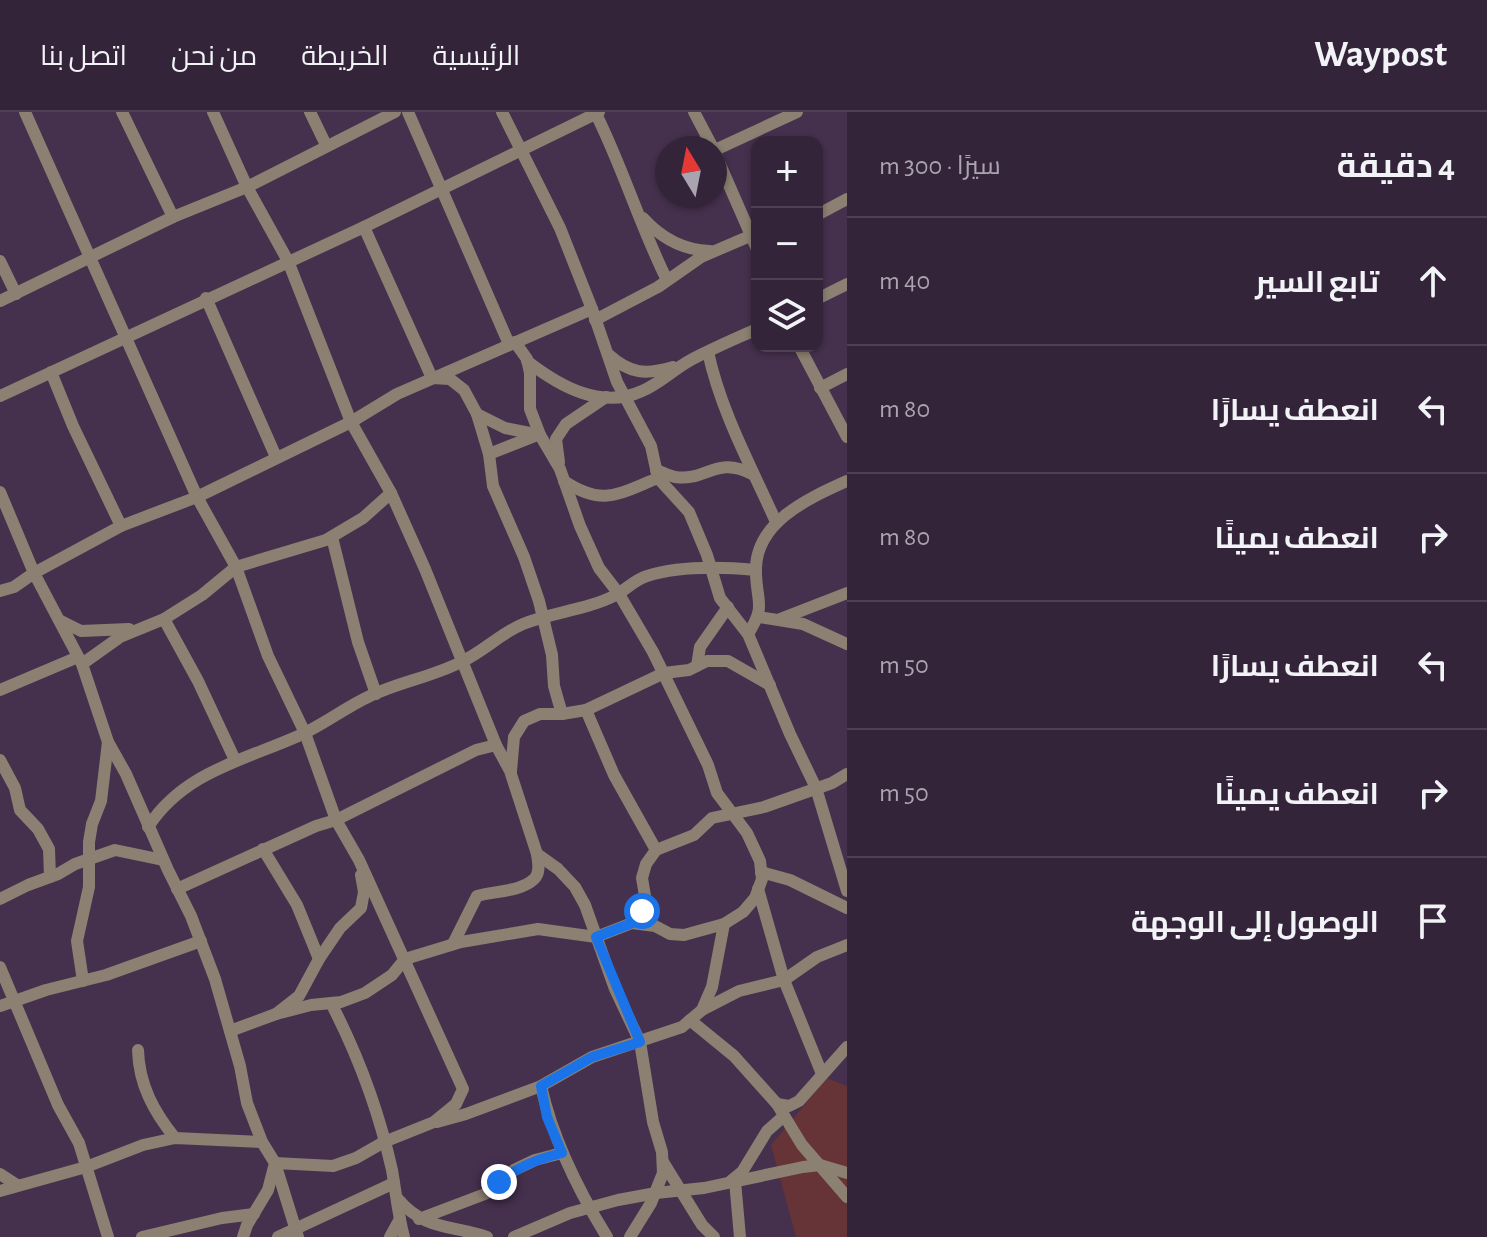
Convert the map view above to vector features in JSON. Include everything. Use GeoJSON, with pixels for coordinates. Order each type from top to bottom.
{"type":"FeatureCollection","features":[{"type":"Feature","properties":{"kind":"street"},"geometry":{"type":"LineString","coordinates":[[25,112],[197,497],[236,567],[268,656],[305,733],[336,820],[359,860],[463,1089],[456,1104],[434,1122]]}},
{"type":"Feature","properties":{"kind":"street"},"geometry":{"type":"LineString","coordinates":[[122,112],[173,217]]}},
{"type":"Feature","properties":{"kind":"street"},"geometry":{"type":"LineString","coordinates":[[213,112],[247,187],[288,261],[351,422],[391,493],[425,569],[461,663],[510,771],[537,854],[539,870],[534,879],[516,888],[477,896],[453,944]]}},
{"type":"Feature","properties":{"kind":"street"},"geometry":{"type":"LineString","coordinates":[[310,112],[326,145]]}},
{"type":"Feature","properties":{"kind":"street"},"geometry":{"type":"LineString","coordinates":[[0,301],[173,217],[247,187],[395,112]]}},
{"type":"Feature","properties":{"kind":"street"},"geometry":{"type":"LineString","coordinates":[[408,112],[512,343],[527,361],[570,390],[625,397],[642,391],[687,362],[751,332]]}},
{"type":"Feature","properties":{"kind":"street"},"geometry":{"type":"LineString","coordinates":[[502,112],[560,228],[606,352],[651,446],[657,474],[689,512],[704,546],[720,598],[748,634],[816,788],[847,891]]}},
{"type":"Feature","properties":{"kind":"street"},"geometry":{"type":"LineString","coordinates":[[694,112],[707,136]]}},
{"type":"Feature","properties":{"kind":"street"},"geometry":{"type":"LineString","coordinates":[[727,144],[797,112]]}},
{"type":"Feature","properties":{"kind":"street"},"geometry":{"type":"LineString","coordinates":[[0,396],[364,227],[598,113],[667,280]]}},
{"type":"Feature","properties":{"kind":"street"},"geometry":{"type":"LineString","coordinates":[[727,177],[751,228]]}},
{"type":"Feature","properties":{"kind":"street"},"geometry":{"type":"LineString","coordinates":[[823,212],[847,199]]}},
{"type":"Feature","properties":{"kind":"street"},"geometry":{"type":"LineString","coordinates":[[637,212],[669,241],[693,251],[713,252]]}},
{"type":"Feature","properties":{"kind":"street"},"geometry":{"type":"LineString","coordinates":[[364,227],[432,378]]}},
{"type":"Feature","properties":{"kind":"street"},"geometry":{"type":"LineString","coordinates":[[0,591],[14,587],[121,526],[197,497],[351,422],[397,394],[512,343],[594,315],[751,235]]}},
{"type":"Feature","properties":{"kind":"street"},"geometry":{"type":"LineString","coordinates":[[0,261],[16,294]]}},
{"type":"Feature","properties":{"kind":"street"},"geometry":{"type":"LineString","coordinates":[[823,296],[847,284]]}},
{"type":"Feature","properties":{"kind":"street"},"geometry":{"type":"LineString","coordinates":[[206,298],[276,457]]}},
{"type":"Feature","properties":{"kind":"street"},"geometry":{"type":"LineString","coordinates":[[606,352],[624,368],[641,372],[662,370],[687,362]]}},
{"type":"Feature","properties":{"kind":"street"},"geometry":{"type":"LineString","coordinates":[[708,352],[714,378],[741,451],[776,522]]}},
{"type":"Feature","properties":{"kind":"street"},"geometry":{"type":"LineString","coordinates":[[802,352],[847,437]]}},
{"type":"Feature","properties":{"kind":"street"},"geometry":{"type":"LineString","coordinates":[[230,1031],[276,1014],[365,993],[392,975],[405,959],[453,944],[538,929],[596,937],[632,923],[684,935],[724,924],[743,912],[755,898],[761,872],[760,861],[747,833],[717,793],[708,765],[664,673],[619,594],[599,568],[562,475],[530,409],[527,361]]}},
{"type":"Feature","properties":{"kind":"street"},"geometry":{"type":"LineString","coordinates":[[51,372],[121,526]]}},
{"type":"Feature","properties":{"kind":"street"},"geometry":{"type":"LineString","coordinates":[[820,388],[847,374]]}},
{"type":"Feature","properties":{"kind":"street"},"geometry":{"type":"LineString","coordinates":[[432,378],[450,379],[464,390],[477,414],[489,454],[493,486],[524,557],[543,619],[562,714]]}},
{"type":"Feature","properties":{"kind":"street"},"geometry":{"type":"LineString","coordinates":[[606,397],[566,424],[556,439],[562,475],[582,493],[599,498],[621,493],[657,474],[684,477],[719,467],[740,468],[755,476]]}},
{"type":"Feature","properties":{"kind":"street"},"geometry":{"type":"LineString","coordinates":[[477,414],[505,428],[540,435]]}},
{"type":"Feature","properties":{"kind":"street"},"geometry":{"type":"LineString","coordinates":[[489,454],[540,435]]}},
{"type":"Feature","properties":{"kind":"street"},"geometry":{"type":"LineString","coordinates":[[748,634],[759,617],[755,558],[776,522],[811,498],[847,481]]}},
{"type":"Feature","properties":{"kind":"street"},"geometry":{"type":"LineString","coordinates":[[0,492],[34,573],[80,660],[108,742],[126,774],[201,941],[230,1031],[247,1103],[262,1142],[275,1163],[296,1233]]}},
{"type":"Feature","properties":{"kind":"street"},"geometry":{"type":"LineString","coordinates":[[0,690],[80,660],[120,637],[164,619],[202,595],[236,567],[332,537],[363,518],[391,493]]}},
{"type":"Feature","properties":{"kind":"street"},"geometry":{"type":"LineString","coordinates":[[332,537],[358,642],[376,694]]}},
{"type":"Feature","properties":{"kind":"street"},"geometry":{"type":"LineString","coordinates":[[148,827],[173,795],[235,760],[305,733],[376,694],[461,663],[525,624],[589,606],[619,594],[632,582],[646,576],[672,570],[756,570]]}},
{"type":"Feature","properties":{"kind":"street"},"geometry":{"type":"LineString","coordinates":[[780,619],[847,593]]}},
{"type":"Feature","properties":{"kind":"street"},"geometry":{"type":"LineString","coordinates":[[697,666],[700,647],[728,607]]}},
{"type":"Feature","properties":{"kind":"street"},"geometry":{"type":"LineString","coordinates":[[759,617],[803,624],[847,644]]}},
{"type":"Feature","properties":{"kind":"street"},"geometry":{"type":"LineString","coordinates":[[164,619],[198,681],[235,760]]}},
{"type":"Feature","properties":{"kind":"street"},"geometry":{"type":"LineString","coordinates":[[59,620],[81,631],[143,627]]}},
{"type":"Feature","properties":{"kind":"street"},"geometry":{"type":"LineString","coordinates":[[510,771],[514,737],[524,721],[540,714],[586,710],[664,673],[707,661],[728,661],[770,685]]}},
{"type":"Feature","properties":{"kind":"street"},"geometry":{"type":"LineString","coordinates":[[586,710],[614,775],[656,850]]}},
{"type":"Feature","properties":{"kind":"street"},"geometry":{"type":"LineString","coordinates":[[83,981],[77,941],[89,887],[92,824],[101,801],[108,742]]}},
{"type":"Feature","properties":{"kind":"street"},"geometry":{"type":"LineString","coordinates":[[177,889],[316,826],[336,820],[476,750],[496,745]]}},
{"type":"Feature","properties":{"kind":"street"},"geometry":{"type":"LineString","coordinates":[[0,760],[15,788],[20,810],[38,829],[49,849],[50,877]]}},
{"type":"Feature","properties":{"kind":"street"},"geometry":{"type":"LineString","coordinates":[[632,923],[642,911],[645,896],[642,878],[646,864],[656,850],[694,835],[712,818],[764,807],[832,783],[847,774]]}},
{"type":"Feature","properties":{"kind":"street"},"geometry":{"type":"LineString","coordinates":[[263,849],[297,905],[319,959]]}},
{"type":"Feature","properties":{"kind":"street"},"geometry":{"type":"LineString","coordinates":[[0,899],[115,850],[163,860]]}},
{"type":"Feature","properties":{"kind":"street"},"geometry":{"type":"LineString","coordinates":[[537,854],[558,869],[575,887],[585,905],[640,1042],[653,1122],[662,1152],[663,1173],[656,1193],[630,1237]]}},
{"type":"Feature","properties":{"kind":"street"},"geometry":{"type":"LineString","coordinates":[[276,1014],[299,996],[340,928],[361,908],[364,892],[359,860]]}},
{"type":"Feature","properties":{"kind":"street"},"geometry":{"type":"LineString","coordinates":[[761,872],[790,880],[847,908]]}},
{"type":"Feature","properties":{"kind":"street"},"geometry":{"type":"LineString","coordinates":[[758,889],[784,980],[822,1074]]}},
{"type":"Feature","properties":{"kind":"street"},"geometry":{"type":"LineString","coordinates":[[702,1010],[712,987],[724,924]]}},
{"type":"Feature","properties":{"kind":"street"},"geometry":{"type":"LineString","coordinates":[[0,1006],[201,941]]}},
{"type":"Feature","properties":{"kind":"street"},"geometry":{"type":"LineString","coordinates":[[275,1163],[333,1166],[356,1158],[384,1142],[434,1122],[466,1114],[541,1086],[592,1057],[682,1027],[702,1010],[739,991],[784,980],[817,957],[847,945]]}},
{"type":"Feature","properties":{"kind":"street"},"geometry":{"type":"LineString","coordinates":[[0,967],[58,1105],[79,1143],[108,1237]]}},
{"type":"Feature","properties":{"kind":"street"},"geometry":{"type":"LineString","coordinates":[[331,1003],[354,1047],[384,1142],[404,1237]]}},
{"type":"Feature","properties":{"kind":"street"},"geometry":{"type":"LineString","coordinates":[[690,1020],[734,1056],[777,1104],[802,1145],[847,1197]]}},
{"type":"Feature","properties":{"kind":"street"},"geometry":{"type":"LineString","coordinates":[[777,1104],[789,1106],[799,1101],[847,1047]]}},
{"type":"Feature","properties":{"kind":"street"},"geometry":{"type":"LineString","coordinates":[[138,1050],[145,1091],[175,1138]]}},
{"type":"Feature","properties":{"kind":"street"},"geometry":{"type":"LineString","coordinates":[[541,1086],[547,1117],[562,1153],[607,1237]]}},
{"type":"Feature","properties":{"kind":"street"},"geometry":{"type":"LineString","coordinates":[[732,1182],[742,1172],[767,1131],[784,1116]]}},
{"type":"Feature","properties":{"kind":"street"},"geometry":{"type":"LineString","coordinates":[[0,1191],[86,1167],[113,1154],[175,1138],[262,1142]]}},
{"type":"Feature","properties":{"kind":"street"},"geometry":{"type":"LineString","coordinates":[[419,1219],[485,1194],[514,1170],[535,1160],[562,1153]]}},
{"type":"Feature","properties":{"kind":"street"},"geometry":{"type":"LineString","coordinates":[[663,1162],[702,1225],[714,1237]]}},
{"type":"Feature","properties":{"kind":"street"},"geometry":{"type":"LineString","coordinates":[[243,1237],[268,1190],[275,1163]]}},
{"type":"Feature","properties":{"kind":"street"},"geometry":{"type":"LineString","coordinates":[[514,1237],[591,1208],[656,1193],[820,1165],[847,1173]]}},
{"type":"Feature","properties":{"kind":"street"},"geometry":{"type":"LineString","coordinates":[[0,1174],[17,1185]]}},
{"type":"Feature","properties":{"kind":"street"},"geometry":{"type":"LineString","coordinates":[[732,1182],[740,1237]]}},
{"type":"Feature","properties":{"kind":"street"},"geometry":{"type":"LineString","coordinates":[[395,1190],[409,1213],[419,1219],[487,1237]]}},
{"type":"Feature","properties":{"kind":"street"},"geometry":{"type":"LineString","coordinates":[[278,1237],[296,1233],[395,1190]]}},
{"type":"Feature","properties":{"kind":"street"},"geometry":{"type":"LineString","coordinates":[[142,1237],[222,1218],[254,1214]]}},
{"type":"Feature","properties":{"kind":"street"},"geometry":{"type":"LineString","coordinates":[[390,1237],[400,1219]]}},
{"type":"Feature","properties":{"kind":"shaded area"},"geometry":{"type":"Polygon","coordinates":[[[827,1078],[847,1086],[847,1237],[796,1237],[771,1145],[827,1078]]]}},
{"type":"Feature","properties":{"kind":"route"},"geometry":{"type":"LineString","coordinates":[[499,1182],[514,1170],[535,1160],[562,1153],[547,1117],[541,1086],[592,1057],[640,1042],[615,989],[596,937],[632,923],[642,911]]}}]}
